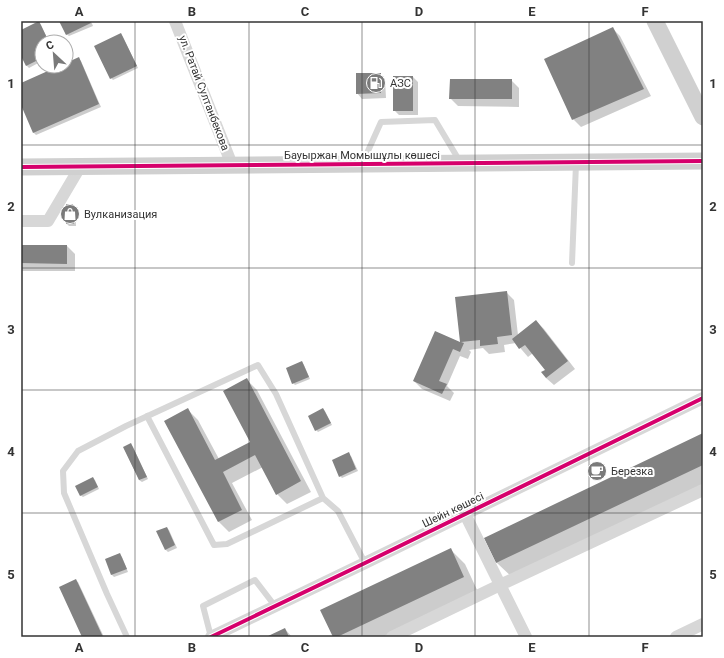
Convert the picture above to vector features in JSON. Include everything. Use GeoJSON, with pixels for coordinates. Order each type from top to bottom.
{"type":"FeatureCollection","features":[{"type":"Feature","properties":{"kind":"street","name":"ул. Ратай Султанбекова"},"geometry":{"type":"LineString","coordinates":[[175,21],[232,165]]}},
{"type":"Feature","properties":{"kind":"street"},"geometry":{"type":"LineString","coordinates":[[655,21],[703,117]]}},
{"type":"Feature","properties":{"kind":"street","name":"Бауыржан Момышұлы көшесі"},"geometry":{"type":"LineString","coordinates":[[21,167],[703,161]]}},
{"type":"Feature","properties":{"kind":"street"},"geometry":{"type":"LineString","coordinates":[[21,221],[48,221],[80,167]]}},
{"type":"Feature","properties":{"kind":"street","name":"Шейн көшесі"},"geometry":{"type":"LineString","coordinates":[[211,637],[703,398]]}},
{"type":"Feature","properties":{"kind":"street"},"geometry":{"type":"LineString","coordinates":[[392,637],[703,490]]}},
{"type":"Feature","properties":{"kind":"street"},"geometry":{"type":"LineString","coordinates":[[465,514],[526,637]]}},
{"type":"Feature","properties":{"kind":"street"},"geometry":{"type":"LineString","coordinates":[[676,637],[703,624]]}},
{"type":"Feature","properties":{"kind":"lane"},"geometry":{"type":"LineString","coordinates":[[362,164],[381,122],[435,120],[461,163]]}},
{"type":"Feature","properties":{"kind":"lane"},"geometry":{"type":"LineString","coordinates":[[572,263],[576,162]]}},
{"type":"Feature","properties":{"kind":"lane"},"geometry":{"type":"LineString","coordinates":[[127,637],[64,493],[63,471],[78,451],[147,416],[258,365],[276,394],[323,498],[338,511],[365,563]]}},
{"type":"Feature","properties":{"kind":"lane"},"geometry":{"type":"LineString","coordinates":[[147,416],[214,545],[227,544],[323,498]]}},
{"type":"Feature","properties":{"kind":"lane"},"geometry":{"type":"LineString","coordinates":[[211,637],[203,606],[255,580],[275,606]]}},
{"type":"Feature","properties":{"kind":"building"},"geometry":{"type":"Polygon","coordinates":[[[39,21],[45,34],[34,34],[34,62],[26,66],[21,56],[21,30],[39,21]]]}},
{"type":"Feature","properties":{"kind":"building"},"geometry":{"type":"Polygon","coordinates":[[[59,21],[90,21],[91,23],[68,34],[66,34],[59,21]]]}},
{"type":"Feature","properties":{"kind":"building"},"geometry":{"type":"Polygon","coordinates":[[[613,27],[644,89],[572,120],[544,59],[613,27]]]}},
{"type":"Feature","properties":{"kind":"building"},"geometry":{"type":"Polygon","coordinates":[[[121,33],[137,66],[110,79],[94,46],[121,33]]]}},
{"type":"Feature","properties":{"kind":"building"},"geometry":{"type":"Polygon","coordinates":[[[79,57],[99,104],[33,133],[21,105],[21,83],[41,74],[74,74],[74,59],[79,57]]]}},
{"type":"Feature","properties":{"kind":"building"},"geometry":{"type":"Polygon","coordinates":[[[356,73],[381,73],[381,93],[356,94],[356,73]]]}},
{"type":"Feature","properties":{"kind":"building"},"geometry":{"type":"Polygon","coordinates":[[[393,76],[413,76],[413,111],[393,111],[393,76]]]}},
{"type":"Feature","properties":{"kind":"building"},"geometry":{"type":"Polygon","coordinates":[[[450,79],[512,79],[512,99],[449,99],[450,79]]]}},
{"type":"Feature","properties":{"kind":"building","name":"Вулканизация"},"geometry":{"type":"Polygon","coordinates":[[[66,204],[73,204],[74,224],[66,224],[66,204]]]}},
{"type":"Feature","properties":{"kind":"building"},"geometry":{"type":"Polygon","coordinates":[[[21,245],[67,245],[67,264],[21,263],[21,245]]]}},
{"type":"Feature","properties":{"kind":"building"},"geometry":{"type":"Polygon","coordinates":[[[507,291],[512,335],[497,337],[498,344],[480,346],[480,340],[461,342],[464,343],[460,352],[453,349],[439,381],[447,384],[442,394],[413,381],[435,331],[460,342],[455,297],[507,291]]]}},
{"type":"Feature","properties":{"kind":"building"},"geometry":{"type":"Polygon","coordinates":[[[536,320],[568,361],[546,378],[541,372],[545,370],[525,345],[519,349],[512,339],[536,320]]]}},
{"type":"Feature","properties":{"kind":"building"},"geometry":{"type":"Polygon","coordinates":[[[302,361],[309,377],[292,384],[286,368],[302,361]]]}},
{"type":"Feature","properties":{"kind":"building"},"geometry":{"type":"Polygon","coordinates":[[[247,378],[301,481],[276,495],[255,455],[223,472],[242,510],[218,522],[164,421],[188,408],[215,460],[250,442],[223,391],[247,378]]]}},
{"type":"Feature","properties":{"kind":"building"},"geometry":{"type":"Polygon","coordinates":[[[323,408],[331,423],[315,431],[308,416],[323,408]]]}},
{"type":"Feature","properties":{"kind":"building"},"geometry":{"type":"Polygon","coordinates":[[[703,433],[703,465],[496,563],[484,538],[703,433]]]}},
{"type":"Feature","properties":{"kind":"building"},"geometry":{"type":"Polygon","coordinates":[[[131,443],[147,477],[139,480],[123,447],[131,443]]]}},
{"type":"Feature","properties":{"kind":"building"},"geometry":{"type":"Polygon","coordinates":[[[349,452],[356,469],[339,477],[332,460],[349,452]]]}},
{"type":"Feature","properties":{"kind":"building"},"geometry":{"type":"Polygon","coordinates":[[[93,477],[98,487],[80,496],[75,486],[93,477]]]}},
{"type":"Feature","properties":{"kind":"building"},"geometry":{"type":"Polygon","coordinates":[[[167,527],[175,545],[165,550],[156,531],[167,527]]]}},
{"type":"Feature","properties":{"kind":"building"},"geometry":{"type":"Polygon","coordinates":[[[451,548],[464,577],[337,637],[333,637],[320,610],[451,548]]]}},
{"type":"Feature","properties":{"kind":"building"},"geometry":{"type":"Polygon","coordinates":[[[120,553],[127,569],[111,575],[105,559],[120,553]]]}},
{"type":"Feature","properties":{"kind":"building"},"geometry":{"type":"Polygon","coordinates":[[[76,579],[103,637],[82,637],[59,587],[76,579]]]}},
{"type":"Feature","properties":{"kind":"building"},"geometry":{"type":"Polygon","coordinates":[[[285,628],[289,637],[266,637],[285,628]]]}},
{"type":"Feature","properties":{"kind":"cycle path"},"geometry":{"type":"LineString","coordinates":[[21,167],[703,161]]}},
{"type":"Feature","properties":{"kind":"cycle path"},"geometry":{"type":"LineString","coordinates":[[211,637],[703,398]]}},
{"type":"Feature","properties":{"kind":"place","name":"АЗС"},"geometry":{"type":"Point","coordinates":[376,83]}},
{"type":"Feature","properties":{"kind":"place","name":"Вулканизация"},"geometry":{"type":"Point","coordinates":[70,214]}},
{"type":"Feature","properties":{"kind":"place","name":"Березка"},"geometry":{"type":"Point","coordinates":[597,471]}}]}
